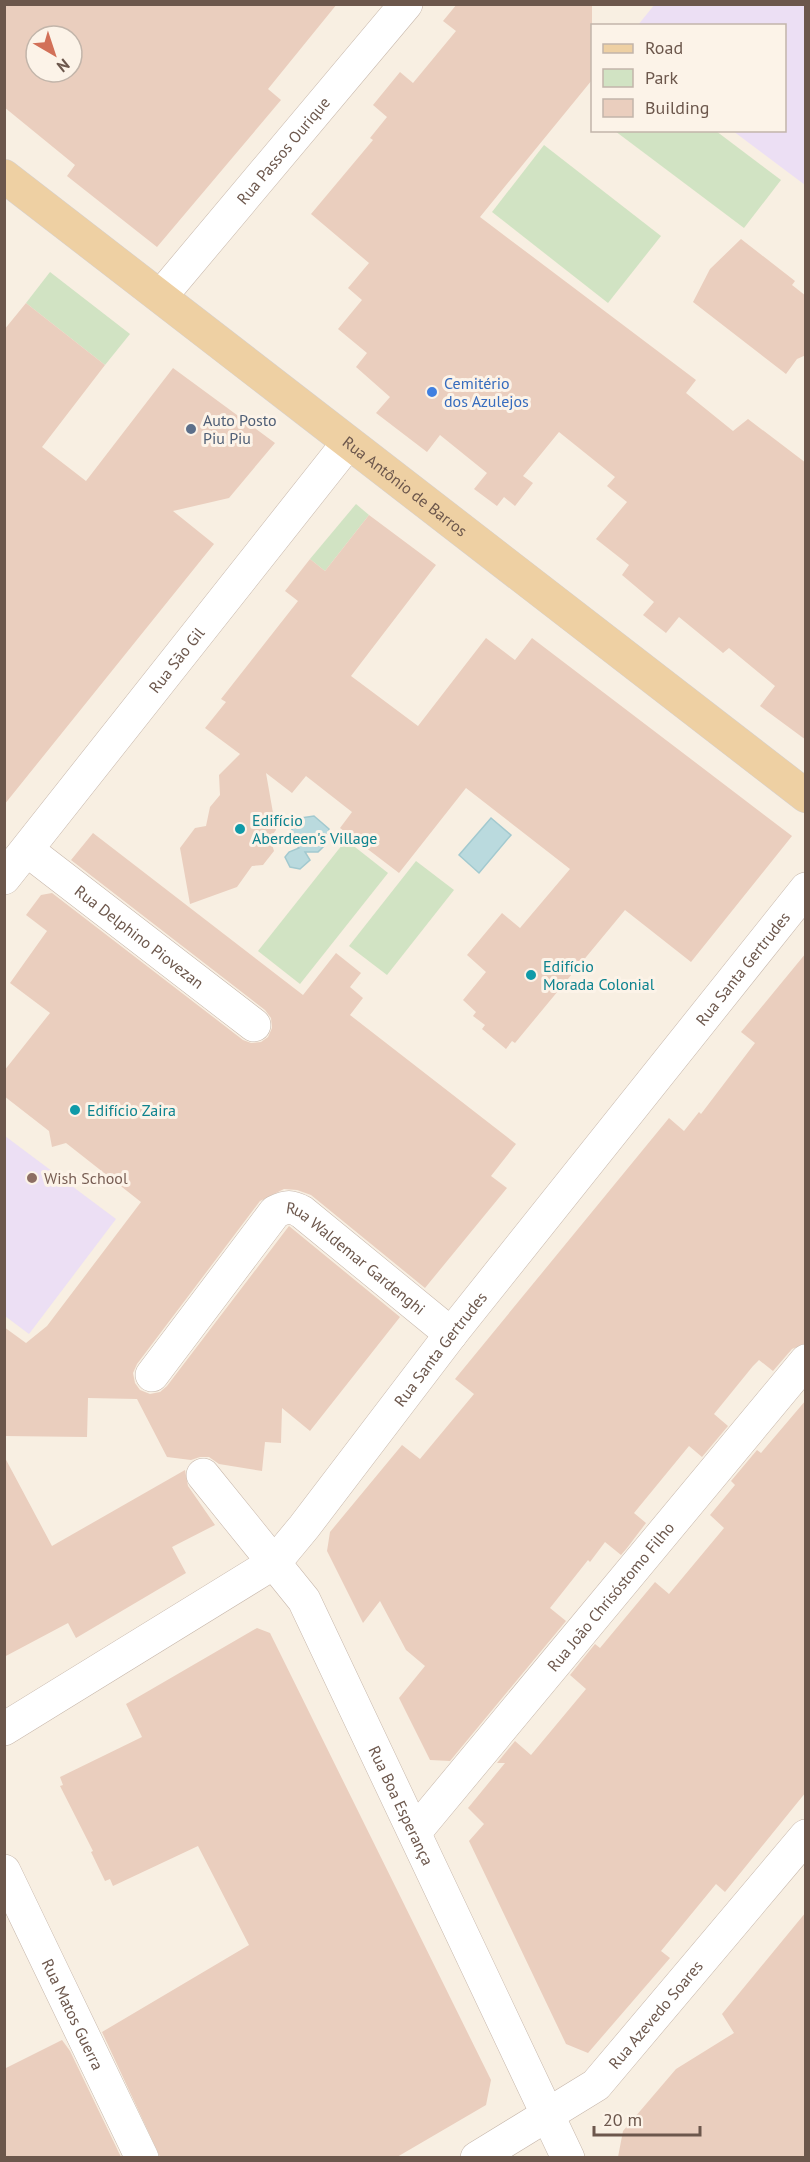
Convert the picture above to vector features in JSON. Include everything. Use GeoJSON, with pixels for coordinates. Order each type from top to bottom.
{"type":"FeatureCollection","features":[{"type":"Feature","properties":{"kind":"main road","name":"Rua Antônio de Barros"},"geometry":{"type":"LineString","coordinates":[[4,176],[806,796]]}},
{"type":"Feature","properties":{"kind":"street","name":"Rua Passos Ourique"},"geometry":{"type":"LineString","coordinates":[[161,296],[406,4]]}},
{"type":"Feature","properties":{"kind":"street","name":"Rua São Gil"},"geometry":{"type":"LineString","coordinates":[[4,878],[348,443]]}},
{"type":"Feature","properties":{"kind":"street","name":"Rua Delphino Piovezan"},"geometry":{"type":"LineString","coordinates":[[27,850],[254,1025]]}},
{"type":"Feature","properties":{"kind":"street","name":"Rua Santa Gertrudes"},"geometry":{"type":"LineString","coordinates":[[4,1729],[275,1562],[451,1334],[806,889]]}},
{"type":"Feature","properties":{"kind":"street","name":"Rua Waldemar Gardenghi"},"geometry":{"type":"LineString","coordinates":[[152,1375],[276,1212],[286,1207],[293,1207],[302,1212],[451,1334]]}},
{"type":"Feature","properties":{"kind":"street","name":"Rua João Chrisóstomo Filho"},"geometry":{"type":"LineString","coordinates":[[415,1832],[806,1361]]}},
{"type":"Feature","properties":{"kind":"street","name":"Rua Boa Esperança"},"geometry":{"type":"LineString","coordinates":[[203,1475],[304,1600],[568,2157]]}},
{"type":"Feature","properties":{"kind":"street","name":"Rua Azevedo Soares"},"geometry":{"type":"LineString","coordinates":[[477,2157],[596,2085],[806,1836]]}},
{"type":"Feature","properties":{"kind":"street","name":"Rua Matos Guerra"},"geometry":{"type":"LineString","coordinates":[[4,1871],[142,2157]]}},
{"type":"Feature","properties":{"kind":"shaded area"},"geometry":{"type":"Polygon","coordinates":[[[655,4],[805,5],[805,185],[734,132],[786,132],[786,24],[639,24],[655,4]]]}},
{"type":"Feature","properties":{"kind":"shaded area","name":"Wish School"},"geometry":{"type":"Polygon","coordinates":[[[5,1136],[116,1219],[29,1334],[5,1316],[5,1136]]]}},
{"type":"Feature","properties":{"kind":"green space"},"geometry":{"type":"Polygon","coordinates":[[[616,132],[717,132],[781,180],[744,228],[616,132]]]}},
{"type":"Feature","properties":{"kind":"green space"},"geometry":{"type":"Polygon","coordinates":[[[544,145],[661,236],[608,303],[492,212],[544,145]]]}},
{"type":"Feature","properties":{"kind":"green space"},"geometry":{"type":"Polygon","coordinates":[[[50,272],[130,334],[105,365],[26,303],[50,272]]]}},
{"type":"Feature","properties":{"kind":"green space"},"geometry":{"type":"Polygon","coordinates":[[[356,504],[369,515],[325,571],[310,559],[356,504]]]}},
{"type":"Feature","properties":{"kind":"green space"},"geometry":{"type":"Polygon","coordinates":[[[346,840],[388,873],[300,984],[258,951],[346,840]]]}},
{"type":"Feature","properties":{"kind":"green space"},"geometry":{"type":"Polygon","coordinates":[[[416,861],[454,890],[387,975],[349,946],[416,861]]]}},
{"type":"Feature","properties":{"kind":"water"},"geometry":{"type":"Polygon","coordinates":[[[314,816],[329,829],[324,846],[318,852],[305,852],[310,860],[300,869],[290,867],[285,857],[289,852],[299,848],[293,841],[292,829],[301,818],[314,816]]]}},
{"type":"Feature","properties":{"kind":"water"},"geometry":{"type":"Polygon","coordinates":[[[491,818],[511,835],[479,873],[459,855],[491,818]]]}},
{"type":"Feature","properties":{"kind":"building"},"geometry":{"type":"Polygon","coordinates":[[[4,4],[337,4],[268,89],[281,100],[157,247],[67,176],[75,165],[4,107],[4,4]]]}},
{"type":"Feature","properties":{"kind":"building"},"geometry":{"type":"Polygon","coordinates":[[[457,4],[592,4],[591,81],[480,217],[696,380],[686,393],[733,431],[748,419],[806,463],[806,740],[760,706],[775,686],[729,648],[723,653],[679,617],[666,633],[643,615],[654,602],[622,575],[629,565],[596,539],[627,502],[607,486],[615,477],[559,432],[523,476],[533,483],[515,506],[504,497],[497,506],[474,489],[487,473],[440,435],[427,452],[376,413],[390,397],[356,367],[367,353],[338,329],[362,300],[348,288],[369,263],[311,214],[373,140],[370,138],[387,117],[373,105],[400,72],[413,83],[456,31],[443,21],[457,4]]]}},
{"type":"Feature","properties":{"kind":"building"},"geometry":{"type":"Polygon","coordinates":[[[741,239],[795,281],[792,285],[806,296],[806,355],[797,359],[786,374],[693,302],[710,269],[741,239]]]}},
{"type":"Feature","properties":{"kind":"building"},"geometry":{"type":"Polygon","coordinates":[[[26,303],[105,365],[42,447],[86,481],[173,368],[275,443],[229,498],[173,511],[214,544],[4,805],[4,330],[26,303]]]}},
{"type":"Feature","properties":{"kind":"building"},"geometry":{"type":"Polygon","coordinates":[[[369,515],[436,565],[351,676],[418,726],[486,638],[515,660],[532,638],[792,836],[691,962],[625,910],[515,1043],[512,1041],[506,1049],[482,1029],[485,1025],[473,1016],[476,1012],[463,1000],[486,972],[467,955],[502,913],[520,928],[570,869],[466,788],[399,873],[340,828],[352,812],[306,776],[292,793],[266,773],[276,830],[270,838],[274,851],[263,865],[252,866],[237,887],[190,904],[180,848],[195,828],[206,826],[210,807],[220,795],[219,775],[240,754],[205,728],[226,702],[221,699],[298,601],[285,591],[310,559],[325,571],[369,515]]]}},
{"type":"Feature","properties":{"kind":"building"},"geometry":{"type":"Polygon","coordinates":[[[93,833],[303,995],[336,953],[361,973],[350,987],[363,998],[350,1015],[516,1144],[491,1176],[507,1188],[425,1288],[311,1195],[297,1190],[284,1189],[260,1201],[137,1364],[133,1373],[135,1383],[140,1390],[150,1394],[160,1392],[167,1386],[289,1226],[400,1317],[310,1431],[282,1408],[281,1443],[265,1442],[262,1471],[219,1464],[209,1457],[191,1460],[167,1457],[137,1399],[88,1398],[87,1437],[4,1436],[4,1327],[26,1343],[47,1326],[141,1202],[66,1143],[52,1147],[49,1131],[4,1096],[4,1071],[50,1013],[10,983],[47,931],[26,915],[41,895],[52,893],[243,1040],[251,1043],[261,1042],[268,1037],[272,1028],[271,1018],[265,1010],[71,860],[93,833]]]}},
{"type":"Feature","properties":{"kind":"building"},"geometry":{"type":"Polygon","coordinates":[[[806,953],[806,1343],[792,1349],[773,1371],[759,1360],[753,1366],[714,1414],[728,1426],[702,1457],[689,1446],[634,1513],[646,1523],[627,1548],[621,1555],[605,1542],[590,1562],[588,1560],[550,1608],[566,1621],[450,1761],[430,1760],[399,1698],[425,1666],[406,1650],[380,1601],[363,1623],[327,1551],[330,1532],[402,1445],[420,1459],[474,1394],[455,1379],[669,1118],[684,1131],[699,1112],[701,1114],[755,1043],[741,1032],[806,953]]]}},
{"type":"Feature","properties":{"kind":"building"},"geometry":{"type":"Polygon","coordinates":[[[806,1400],[806,1792],[725,1892],[716,1884],[661,1951],[670,1958],[588,2053],[566,2044],[469,1841],[484,1824],[468,1808],[505,1763],[497,1763],[515,1741],[531,1755],[586,1689],[570,1675],[595,1644],[600,1648],[655,1582],[669,1594],[724,1528],[710,1515],[735,1485],[731,1481],[757,1450],[761,1453],[806,1400]]]}},
{"type":"Feature","properties":{"kind":"building"},"geometry":{"type":"Polygon","coordinates":[[[4,1456],[52,1546],[185,1470],[188,1486],[215,1525],[172,1547],[186,1573],[76,1638],[68,1623],[4,1657],[4,1456]]]}},
{"type":"Feature","properties":{"kind":"building"},"geometry":{"type":"Polygon","coordinates":[[[257,1628],[270,1633],[491,2080],[486,2105],[397,2157],[160,2157],[102,2032],[249,1945],[198,1846],[113,1886],[110,1879],[105,1881],[91,1852],[93,1851],[60,1786],[63,1785],[60,1777],[142,1737],[126,1704],[257,1628]]]}},
{"type":"Feature","properties":{"kind":"building"},"geometry":{"type":"Polygon","coordinates":[[[806,1912],[806,2157],[618,2157],[623,2131],[676,2069],[734,2033],[722,2014],[806,1912]]]}},
{"type":"Feature","properties":{"kind":"building"},"geometry":{"type":"Polygon","coordinates":[[[62,2040],[70,2051],[121,2157],[4,2157],[4,2069],[62,2040]]]}},
{"type":"Feature","properties":{"kind":"place","name":"Cemitério dos Azulejos"},"geometry":{"type":"Point","coordinates":[432,392]}},
{"type":"Feature","properties":{"kind":"place","name":"Auto Posto Piu Piu"},"geometry":{"type":"Point","coordinates":[191,429]}},
{"type":"Feature","properties":{"kind":"place","name":"Edifício Aberdeen's Village"},"geometry":{"type":"Point","coordinates":[240,829]}},
{"type":"Feature","properties":{"kind":"place","name":"Edifício Morada Colonial"},"geometry":{"type":"Point","coordinates":[531,975]}},
{"type":"Feature","properties":{"kind":"place","name":"Edifício Zaira"},"geometry":{"type":"Point","coordinates":[75,1110]}},
{"type":"Feature","properties":{"kind":"place","name":"Wish School"},"geometry":{"type":"Point","coordinates":[32,1178]}}]}
